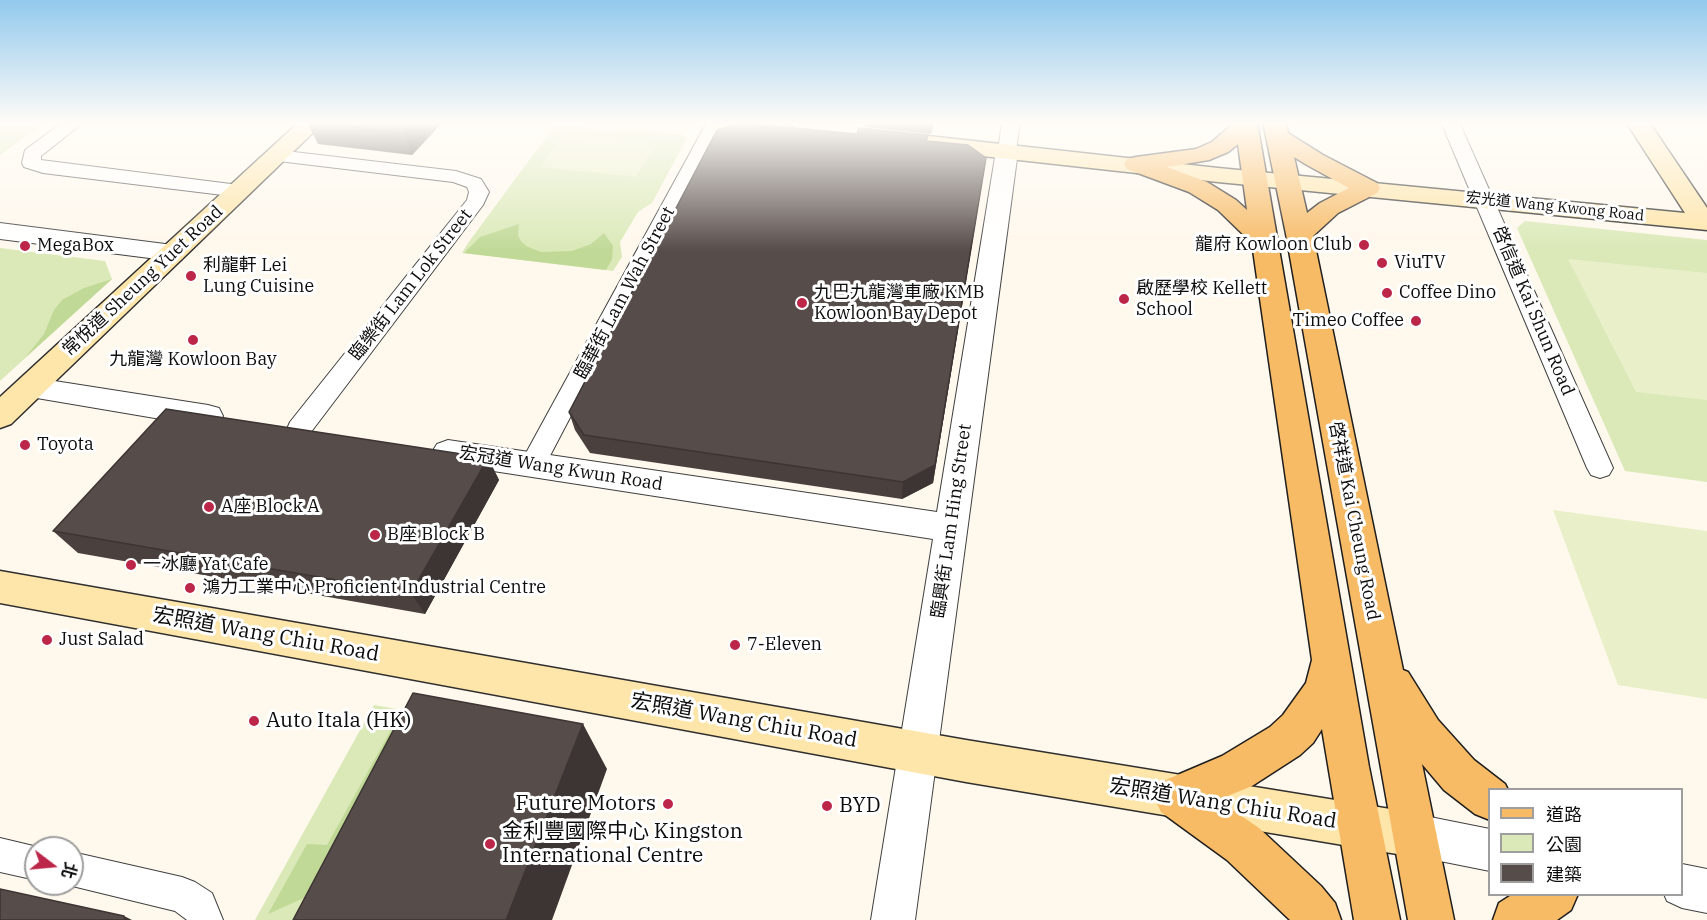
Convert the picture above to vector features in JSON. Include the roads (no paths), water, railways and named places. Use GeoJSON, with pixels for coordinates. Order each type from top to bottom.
{"type":"FeatureCollection","features":[{"type":"Feature","properties":{"kind":"main road","name":"常悅道 Sheung Yuet Road"},"geometry":{"type":"LineString","coordinates":[[0,416],[267,165]]}},
{"type":"Feature","properties":{"kind":"main road"},"geometry":{"type":"LineString","coordinates":[[1138,165],[1198,188],[1227,205],[1264,240]]}},
{"type":"Feature","properties":{"kind":"main road","name":"宏光道 Wang Kwong Road"},"geometry":{"type":"LineString","coordinates":[[1144,165],[1698,222]]}},
{"type":"Feature","properties":{"kind":"main road"},"geometry":{"type":"LineString","coordinates":[[1252,165],[1359,826],[1377,920]]}},
{"type":"Feature","properties":{"kind":"main road","name":"啓祥道 Kai Cheung Road"},"geometry":{"type":"LineString","coordinates":[[1283,165],[1299,234],[1431,920]]}},
{"type":"Feature","properties":{"kind":"main road"},"geometry":{"type":"LineString","coordinates":[[1324,165],[1368,188]]}},
{"type":"Feature","properties":{"kind":"main road"},"geometry":{"type":"LineString","coordinates":[[1653,165],[1698,222]]}},
{"type":"Feature","properties":{"kind":"main road"},"geometry":{"type":"LineString","coordinates":[[1663,165],[1698,222]]}},
{"type":"Feature","properties":{"kind":"main road"},"geometry":{"type":"LineString","coordinates":[[1299,234],[1329,208],[1368,188]]}},
{"type":"Feature","properties":{"kind":"main road","name":"宏照道 Wang Chiu Road"},"geometry":{"type":"LineString","coordinates":[[0,587],[918,752],[1176,797],[1415,835]]}},
{"type":"Feature","properties":{"kind":"main road"},"geometry":{"type":"LineString","coordinates":[[1176,797],[1237,771],[1285,741],[1298,729],[1325,690],[1331,655]]}},
{"type":"Feature","properties":{"kind":"main road"},"geometry":{"type":"LineString","coordinates":[[1380,660],[1423,734],[1460,775],[1488,797]]}},
{"type":"Feature","properties":{"kind":"main road"},"geometry":{"type":"LineString","coordinates":[[1176,797],[1243,844],[1305,902],[1318,920]]}},
{"type":"Feature","properties":{"kind":"main road"},"geometry":{"type":"LineString","coordinates":[[1516,920],[1552,896]]}},
{"type":"Feature","properties":{"kind":"street"},"geometry":{"type":"LineString","coordinates":[[37,165],[239,191]]}},
{"type":"Feature","properties":{"kind":"street","name":"臨樂街 Lam Lok Street"},"geometry":{"type":"LineString","coordinates":[[302,430],[476,201],[479,192],[474,183],[456,177],[353,165]]}},
{"type":"Feature","properties":{"kind":"street","name":"臨華街 Lam Wah Street"},"geometry":{"type":"LineString","coordinates":[[533,464],[693,165]]}},
{"type":"Feature","properties":{"kind":"street","name":"臨興街 Lam Hing Street"},"geometry":{"type":"LineString","coordinates":[[893,920],[1005,165]]}},
{"type":"Feature","properties":{"kind":"street","name":"啓信道 Kai Shun Road"},"geometry":{"type":"LineString","coordinates":[[1469,165],[1600,468]]}},
{"type":"Feature","properties":{"kind":"street"},"geometry":{"type":"LineString","coordinates":[[0,231],[173,254]]}},
{"type":"Feature","properties":{"kind":"street"},"geometry":{"type":"LineString","coordinates":[[29,388],[232,419]]}},
{"type":"Feature","properties":{"kind":"street","name":"宏冠道 Wang Kwun Road"},"geometry":{"type":"LineString","coordinates":[[420,447],[951,528]]}},
{"type":"Feature","properties":{"kind":"street","name":"宏照道 Wang Chiu Road"},"geometry":{"type":"LineString","coordinates":[[1415,835],[1488,850]]}},
{"type":"Feature","properties":{"kind":"street"},"geometry":{"type":"LineString","coordinates":[[0,855],[24,860]]}},
{"type":"Feature","properties":{"kind":"street"},"geometry":{"type":"LineString","coordinates":[[84,873],[182,895],[198,906],[205,920]]}},
{"type":"Feature","properties":{"kind":"street"},"geometry":{"type":"LineString","coordinates":[[1683,886],[1707,891]]}},
{"type":"Feature","properties":{"kind":"place","name":"龍府 Kowloon Club"},"geometry":{"type":"Point","coordinates":[1364,245]}},
{"type":"Feature","properties":{"kind":"place","name":"MegaBox"},"geometry":{"type":"Point","coordinates":[25,246]}},
{"type":"Feature","properties":{"kind":"place","name":"ViuTV"},"geometry":{"type":"Point","coordinates":[1382,263]}},
{"type":"Feature","properties":{"kind":"place","name":"利龍軒 Lei Lung Cuisine"},"geometry":{"type":"Point","coordinates":[191,276]}},
{"type":"Feature","properties":{"kind":"place","name":"Coffee Dino"},"geometry":{"type":"Point","coordinates":[1387,293]}},
{"type":"Feature","properties":{"kind":"place","name":"啟歷學校 Kellett School"},"geometry":{"type":"Point","coordinates":[1124,299]}},
{"type":"Feature","properties":{"kind":"place","name":"九巴九龍灣車廠 KMB Kowloon Bay Depot"},"geometry":{"type":"Point","coordinates":[802,303]}},
{"type":"Feature","properties":{"kind":"place","name":"Timeo Coffee"},"geometry":{"type":"Point","coordinates":[1416,321]}},
{"type":"Feature","properties":{"kind":"place","name":"九龍灣 Kowloon Bay"},"geometry":{"type":"Point","coordinates":[193,340]}},
{"type":"Feature","properties":{"kind":"place","name":"Toyota"},"geometry":{"type":"Point","coordinates":[25,445]}},
{"type":"Feature","properties":{"kind":"place","name":"A座 Block A"},"geometry":{"type":"Point","coordinates":[209,507]}},
{"type":"Feature","properties":{"kind":"place","name":"B座 Block B"},"geometry":{"type":"Point","coordinates":[375,535]}},
{"type":"Feature","properties":{"kind":"place","name":"一冰廳 Yat Cafe"},"geometry":{"type":"Point","coordinates":[131,565]}},
{"type":"Feature","properties":{"kind":"place","name":"鴻力工業中心 Proficient Industrial Centre"},"geometry":{"type":"Point","coordinates":[190,588]}},
{"type":"Feature","properties":{"kind":"place","name":"Just Salad"},"geometry":{"type":"Point","coordinates":[47,640]}},
{"type":"Feature","properties":{"kind":"place","name":"7-Eleven"},"geometry":{"type":"Point","coordinates":[735,645]}},
{"type":"Feature","properties":{"kind":"place","name":"Auto Itala (HK)"},"geometry":{"type":"Point","coordinates":[254,721]}},
{"type":"Feature","properties":{"kind":"place","name":"Future Motors"},"geometry":{"type":"Point","coordinates":[668,804]}},
{"type":"Feature","properties":{"kind":"place","name":"BYD"},"geometry":{"type":"Point","coordinates":[827,806]}},
{"type":"Feature","properties":{"kind":"place","name":"金利豐國際中心 Kingston International Centre"},"geometry":{"type":"Point","coordinates":[490,844]}}]}
